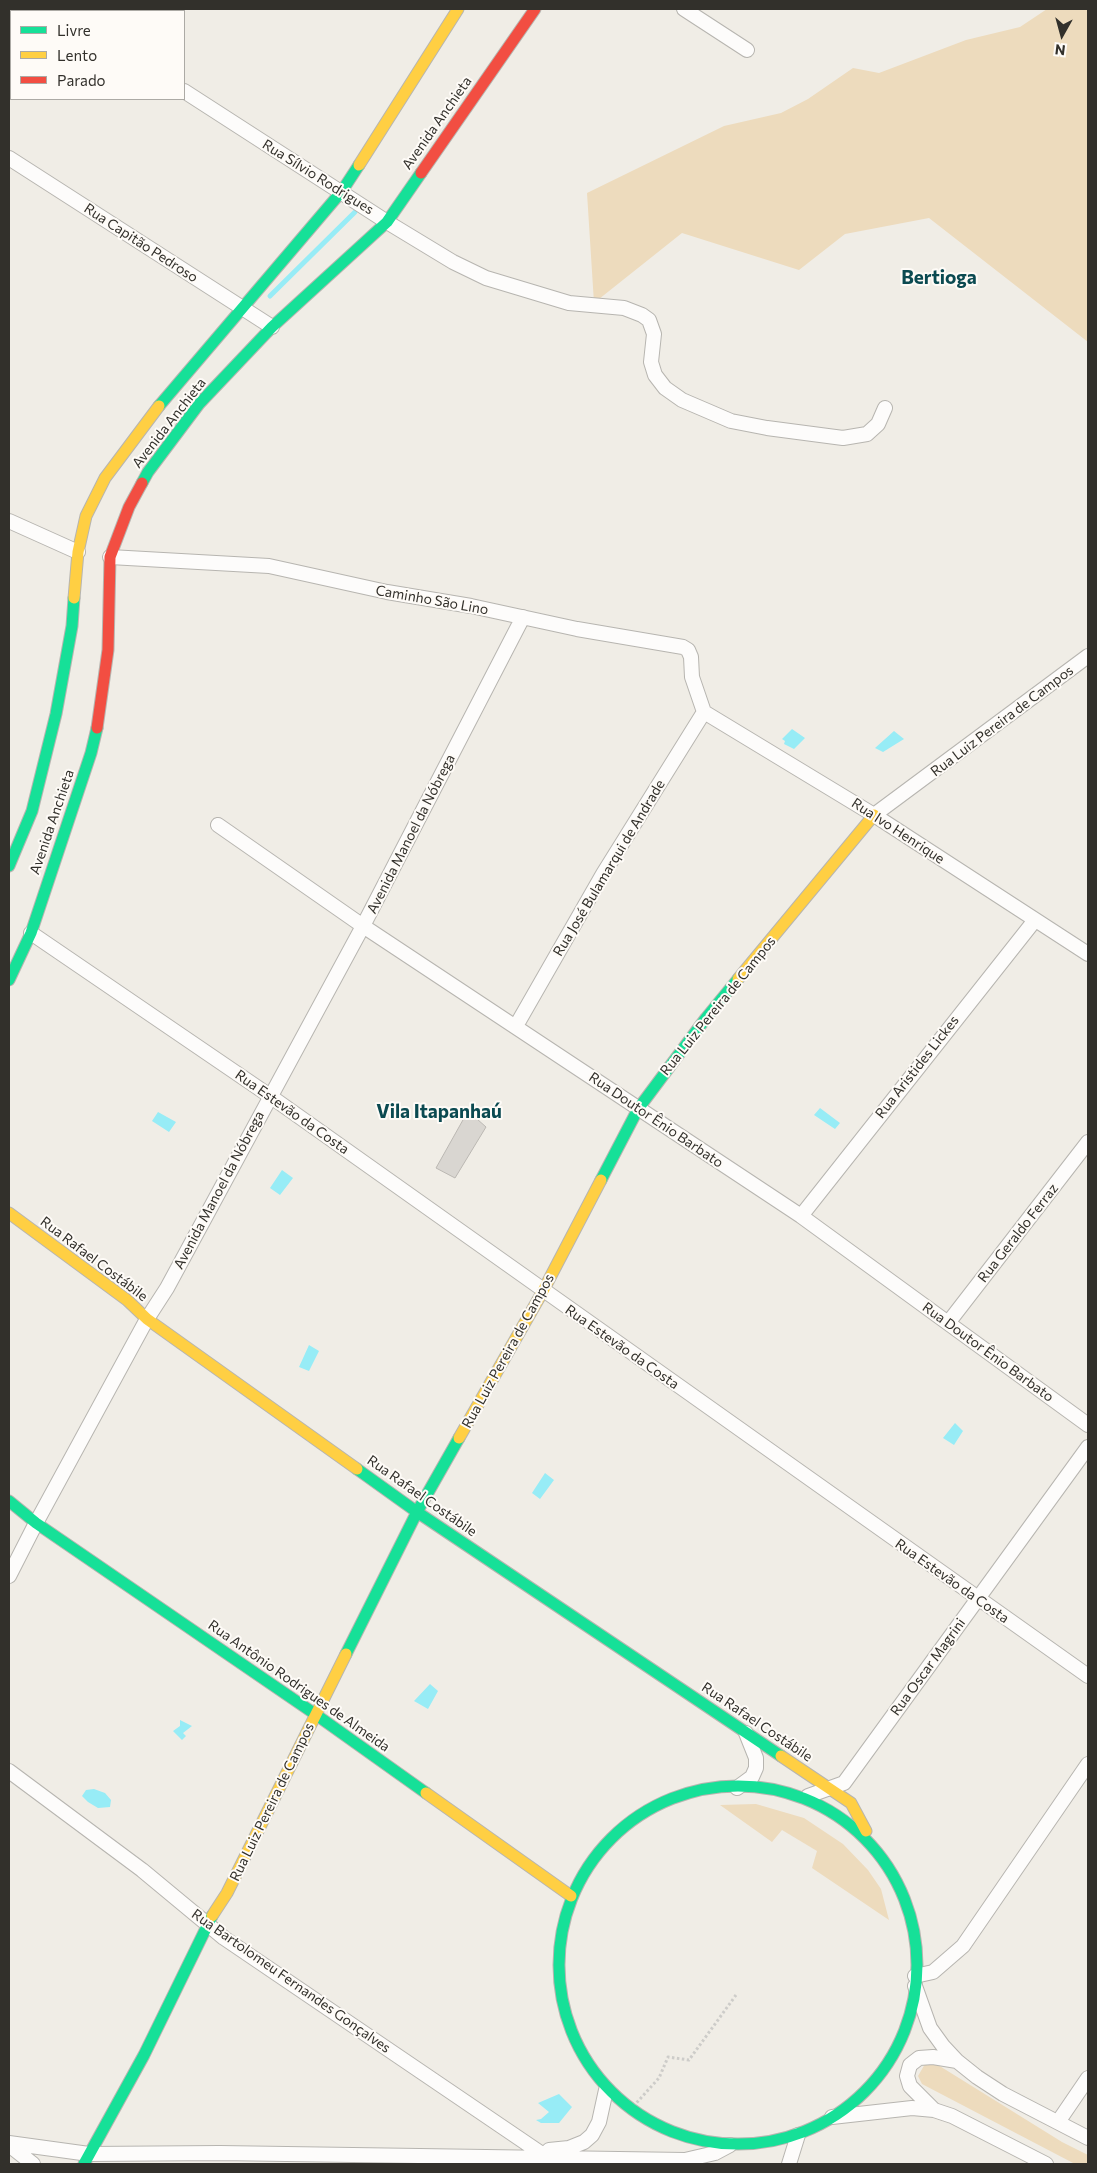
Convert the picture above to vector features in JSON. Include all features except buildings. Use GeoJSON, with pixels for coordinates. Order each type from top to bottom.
{"type":"FeatureCollection","features":[{"type":"Feature","properties":{"kind":"street"},"geometry":{"type":"LineString","coordinates":[[56,9],[62,10]]}},
{"type":"Feature","properties":{"kind":"street","name":"Avenida Anchieta"},"geometry":{"type":"LineString","coordinates":[[9,866],[32,811],[56,714],[72,626],[78,552],[86,516],[105,478],[159,406],[342,191],[458,9]]}},
{"type":"Feature","properties":{"kind":"street","name":"Avenida Anchieta"},"geometry":{"type":"LineString","coordinates":[[9,980],[31,933],[91,753],[100,712],[108,650],[110,557],[129,507],[148,472],[199,404],[272,328],[388,222],[535,9]]}},
{"type":"Feature","properties":{"kind":"street"},"geometry":{"type":"LineString","coordinates":[[684,9],[747,50]]}},
{"type":"Feature","properties":{"kind":"street","name":"Rua Sílvio Rodrigues"},"geometry":{"type":"LineString","coordinates":[[185,92],[453,262],[486,278],[569,303],[624,308],[642,315],[648,320],[654,334],[651,362],[655,375],[665,388],[682,400],[731,421],[767,428],[843,438],[867,434],[878,424],[885,408]]}},
{"type":"Feature","properties":{"kind":"street","name":"Rua Capitão Pedroso"},"geometry":{"type":"LineString","coordinates":[[9,158],[272,328]]}},
{"type":"Feature","properties":{"kind":"street"},"geometry":{"type":"LineString","coordinates":[[9,521],[78,552]]}},
{"type":"Feature","properties":{"kind":"street","name":"Caminho São Lino"},"geometry":{"type":"LineString","coordinates":[[110,557],[269,566],[386,592],[523,617],[577,629],[683,647],[688,650],[691,657],[693,683],[704,712]]}},
{"type":"Feature","properties":{"kind":"street","name":"Avenida Manoel da Nóbrega"},"geometry":{"type":"LineString","coordinates":[[9,1576],[147,1319],[167,1288],[363,926],[523,617]]}},
{"type":"Feature","properties":{"kind":"street","name":"Rua Luiz Pereira de Campos"},"geometry":{"type":"LineString","coordinates":[[86,2159],[144,2055],[207,1924],[227,1893],[417,1512],[543,1291],[638,1109],[706,1018],[874,815],[1088,656]]}},
{"type":"Feature","properties":{"kind":"street","name":"Rua Ivo Henrique"},"geometry":{"type":"LineString","coordinates":[[704,712],[874,815],[1088,954]]}},
{"type":"Feature","properties":{"kind":"street","name":"Rua José Bulamarqui de Andrade"},"geometry":{"type":"LineString","coordinates":[[516,1026],[603,874],[704,712]]}},
{"type":"Feature","properties":{"kind":"street","name":"Rua Doutor Ênio Barbato"},"geometry":{"type":"LineString","coordinates":[[218,825],[363,926],[801,1216],[1088,1425]]}},
{"type":"Feature","properties":{"kind":"street","name":"Rua Aristides Lickes"},"geometry":{"type":"LineString","coordinates":[[801,1216],[1035,920]]}},
{"type":"Feature","properties":{"kind":"street","name":"Rua Estevão da Costa"},"geometry":{"type":"LineString","coordinates":[[31,933],[270,1096],[1088,1676]]}},
{"type":"Feature","properties":{"kind":"street","name":"Rua Geraldo Ferraz"},"geometry":{"type":"LineString","coordinates":[[948,1323],[1088,1142]]}},
{"type":"Feature","properties":{"kind":"street","name":"Rua Rafael Costábile"},"geometry":{"type":"LineString","coordinates":[[9,1213],[127,1300],[147,1319],[417,1512],[850,1803],[862,1820],[868,1837]]}},
{"type":"Feature","properties":{"kind":"street","name":"Rua Oscar Magrini"},"geometry":{"type":"LineString","coordinates":[[808,1796],[844,1783],[1088,1447]]}},
{"type":"Feature","properties":{"kind":"street","name":"Rua Antônio Rodrigues de Almeida"},"geometry":{"type":"LineString","coordinates":[[9,1501],[36,1523],[315,1714],[571,1896]]}},
{"type":"Feature","properties":{"kind":"street"},"geometry":{"type":"LineString","coordinates":[[737,1788],[752,1776],[756,1768],[756,1758],[746,1732]]}},
{"type":"Feature","properties":{"kind":"street"},"geometry":{"type":"LineString","coordinates":[[915,1981],[933,1972],[963,1946],[1088,1764]]}},
{"type":"Feature","properties":{"kind":"street","name":"Rua Bartolomeu Fernandes Gonçalves"},"geometry":{"type":"LineString","coordinates":[[9,1771],[142,1870],[224,1938],[546,2157]]}},
{"type":"Feature","properties":{"kind":"street"},"geometry":{"type":"LineString","coordinates":[[737,1788],[808,1796],[833,1810],[868,1837],[881,1853],[906,1897],[915,1930],[917,1952],[915,1981],[906,2025],[889,2061],[864,2092],[832,2117],[798,2134],[753,2145],[730,2145],[695,2140],[662,2130],[630,2110],[606,2090],[576,2047],[559,1998],[558,1946],[571,1896],[590,1863],[614,1835],[645,1813],[704,1791],[737,1788]]}},
{"type":"Feature","properties":{"kind":"street"},"geometry":{"type":"LineString","coordinates":[[915,1981],[930,2028],[957,2061],[1003,2094],[1088,2138]]}},
{"type":"Feature","properties":{"kind":"street"},"geometry":{"type":"LineString","coordinates":[[934,2110],[910,2086],[907,2076],[910,2065],[918,2058],[933,2057],[957,2061]]}},
{"type":"Feature","properties":{"kind":"street"},"geometry":{"type":"LineString","coordinates":[[1058,2122],[1088,2078]]}},
{"type":"Feature","properties":{"kind":"street"},"geometry":{"type":"LineString","coordinates":[[546,2157],[569,2148],[588,2138],[594,2132],[599,2122],[606,2090]]}},
{"type":"Feature","properties":{"kind":"street"},"geometry":{"type":"LineString","coordinates":[[832,2117],[912,2108],[934,2110],[952,2116],[1039,2163]]}},
{"type":"Feature","properties":{"kind":"street"},"geometry":{"type":"LineString","coordinates":[[789,2164],[798,2134]]}},
{"type":"Feature","properties":{"kind":"street"},"geometry":{"type":"LineString","coordinates":[[9,2144],[86,2159],[220,2153],[684,2160],[715,2153],[730,2145]]}},
{"type":"Feature","properties":{"kind":"street"},"geometry":{"type":"LineString","coordinates":[[9,2144],[33,2164]]}},
{"type":"Feature","properties":{"kind":"street"},"geometry":{"type":"LineString","coordinates":[[220,2153],[234,2164]]}},
{"type":"Feature","properties":{"kind":"path"},"geometry":{"type":"LineString","coordinates":[[630,2110],[659,2078],[668,2057],[689,2060],[736,1995]]}},
{"type":"Feature","properties":{"kind":"shaded area"},"geometry":{"type":"Polygon","coordinates":[[[1047,9],[1088,9],[1088,342],[929,218],[845,234],[799,270],[682,233],[594,303],[587,193],[724,126],[781,113],[808,99],[853,68],[879,73],[966,40],[1020,27],[1047,9]]]}},
{"type":"Feature","properties":{"kind":"shaded area"},"geometry":{"type":"Polygon","coordinates":[[[756,1804],[804,1818],[843,1844],[868,1870],[881,1889],[889,1920],[812,1868],[817,1851],[782,1830],[772,1842],[720,1805],[756,1804]]]}},
{"type":"Feature","properties":{"kind":"shaded area"},"geometry":{"type":"Polygon","coordinates":[[[925,2064],[938,2065],[1062,2142],[1088,2155],[1088,2164],[1075,2164],[922,2084],[918,2076],[925,2064]]]}},
{"type":"Feature","properties":{"kind":"water"},"geometry":{"type":"Polygon","coordinates":[[[792,729],[805,738],[794,749],[784,744],[785,741],[782,739],[792,729]]]}},
{"type":"Feature","properties":{"kind":"water"},"geometry":{"type":"Polygon","coordinates":[[[894,731],[904,739],[883,752],[875,748],[894,731]]]}},
{"type":"Feature","properties":{"kind":"water"},"geometry":{"type":"Polygon","coordinates":[[[820,1108],[840,1123],[835,1129],[814,1115],[820,1108]]]}},
{"type":"Feature","properties":{"kind":"water"},"geometry":{"type":"Polygon","coordinates":[[[158,1112],[176,1122],[169,1132],[152,1121],[158,1112]]]}},
{"type":"Feature","properties":{"kind":"water"},"geometry":{"type":"Polygon","coordinates":[[[282,1170],[293,1178],[280,1195],[270,1188],[282,1170]]]}},
{"type":"Feature","properties":{"kind":"water"},"geometry":{"type":"Polygon","coordinates":[[[309,1345],[319,1351],[309,1371],[299,1367],[309,1345]]]}},
{"type":"Feature","properties":{"kind":"water"},"geometry":{"type":"Polygon","coordinates":[[[955,1423],[963,1431],[954,1445],[943,1438],[955,1423]]]}},
{"type":"Feature","properties":{"kind":"water"},"geometry":{"type":"Polygon","coordinates":[[[545,1473],[554,1480],[540,1499],[532,1493],[545,1473]]]}},
{"type":"Feature","properties":{"kind":"water"},"geometry":{"type":"Polygon","coordinates":[[[430,1684],[438,1691],[428,1709],[414,1701],[430,1684]]]}},
{"type":"Feature","properties":{"kind":"water"},"geometry":{"type":"Polygon","coordinates":[[[180,1720],[192,1726],[183,1733],[186,1736],[182,1740],[173,1731],[180,1726],[180,1720]]]}},
{"type":"Feature","properties":{"kind":"water"},"geometry":{"type":"Polygon","coordinates":[[[94,1789],[105,1793],[111,1800],[110,1807],[98,1808],[82,1796],[86,1790],[94,1789]]]}},
{"type":"Feature","properties":{"kind":"water"},"geometry":{"type":"Polygon","coordinates":[[[559,2094],[572,2107],[559,2123],[541,2123],[536,2120],[541,2119],[549,2112],[538,2103],[559,2094]]]}},
{"type":"Feature","properties":{"kind":"waterway"},"geometry":{"type":"LineString","coordinates":[[270,296],[355,212]]}},
{"type":"Feature","properties":{"kind":"traffic: fast"},"geometry":{"type":"LineString","coordinates":[[159,406],[342,191],[359,165]]}},
{"type":"Feature","properties":{"kind":"traffic: fast"},"geometry":{"type":"LineString","coordinates":[[142,483],[148,472],[199,404],[272,327],[387,222],[421,173]]}},
{"type":"Feature","properties":{"kind":"traffic: fast"},"geometry":{"type":"LineString","coordinates":[[9,866],[32,811],[56,714],[72,626],[74,598]]}},
{"type":"Feature","properties":{"kind":"traffic: fast"},"geometry":{"type":"LineString","coordinates":[[9,980],[31,933],[91,753],[97,728]]}},
{"type":"Feature","properties":{"kind":"traffic: fast"},"geometry":{"type":"LineString","coordinates":[[601,1180],[638,1109],[706,1018],[738,979]]}},
{"type":"Feature","properties":{"kind":"traffic: fast"},"geometry":{"type":"LineString","coordinates":[[346,1654],[417,1512],[459,1438]]}},
{"type":"Feature","properties":{"kind":"traffic: fast"},"geometry":{"type":"LineString","coordinates":[[357,1469],[417,1512],[781,1756]]}},
{"type":"Feature","properties":{"kind":"traffic: fast"},"geometry":{"type":"LineString","coordinates":[[9,1501],[36,1523],[315,1714],[426,1793]]}},
{"type":"Feature","properties":{"kind":"traffic: fast"},"geometry":{"type":"LineString","coordinates":[[738,1786],[773,1789],[807,1799],[838,1816],[865,1838],[887,1865],[904,1896],[914,1930],[917,1965],[914,2000],[904,2034],[887,2065],[865,2092],[838,2114],[807,2131],[773,2141],[738,2144],[703,2141],[669,2131],[638,2114],[611,2092],[589,2065],[572,2034],[562,2000],[559,1965],[562,1930],[572,1896],[589,1865],[611,1838],[638,1816],[669,1799],[703,1789],[738,1786]]}},
{"type":"Feature","properties":{"kind":"traffic: fast"},"geometry":{"type":"LineString","coordinates":[[84,2164],[144,2055],[212,1916]]}},
{"type":"Feature","properties":{"kind":"traffic: slow"},"geometry":{"type":"LineString","coordinates":[[359,165],[458,9]]}},
{"type":"Feature","properties":{"kind":"traffic: slow"},"geometry":{"type":"LineString","coordinates":[[74,598],[78,552],[86,516],[105,478],[159,406]]}},
{"type":"Feature","properties":{"kind":"traffic: slow"},"geometry":{"type":"LineString","coordinates":[[738,979],[874,815]]}},
{"type":"Feature","properties":{"kind":"traffic: slow"},"geometry":{"type":"LineString","coordinates":[[459,1438],[543,1291],[601,1180]]}},
{"type":"Feature","properties":{"kind":"traffic: slow"},"geometry":{"type":"LineString","coordinates":[[9,1213],[127,1300],[147,1319],[357,1469]]}},
{"type":"Feature","properties":{"kind":"traffic: slow"},"geometry":{"type":"LineString","coordinates":[[212,1916],[227,1893],[346,1654]]}},
{"type":"Feature","properties":{"kind":"traffic: slow"},"geometry":{"type":"LineString","coordinates":[[781,1756],[851,1803],[866,1831]]}},
{"type":"Feature","properties":{"kind":"traffic: slow"},"geometry":{"type":"LineString","coordinates":[[426,1793],[571,1896]]}},
{"type":"Feature","properties":{"kind":"traffic: jam"},"geometry":{"type":"LineString","coordinates":[[421,173],[535,9]]}},
{"type":"Feature","properties":{"kind":"traffic: jam"},"geometry":{"type":"LineString","coordinates":[[97,728],[108,650],[110,557],[129,507],[142,483]]}},
{"type":"Feature","properties":{"kind":"district","name":"Bertioga"},"geometry":{"type":"Point","coordinates":[939,278]}},
{"type":"Feature","properties":{"kind":"district","name":"Vila Itapanhaú"},"geometry":{"type":"Point","coordinates":[439,1112]}}]}
